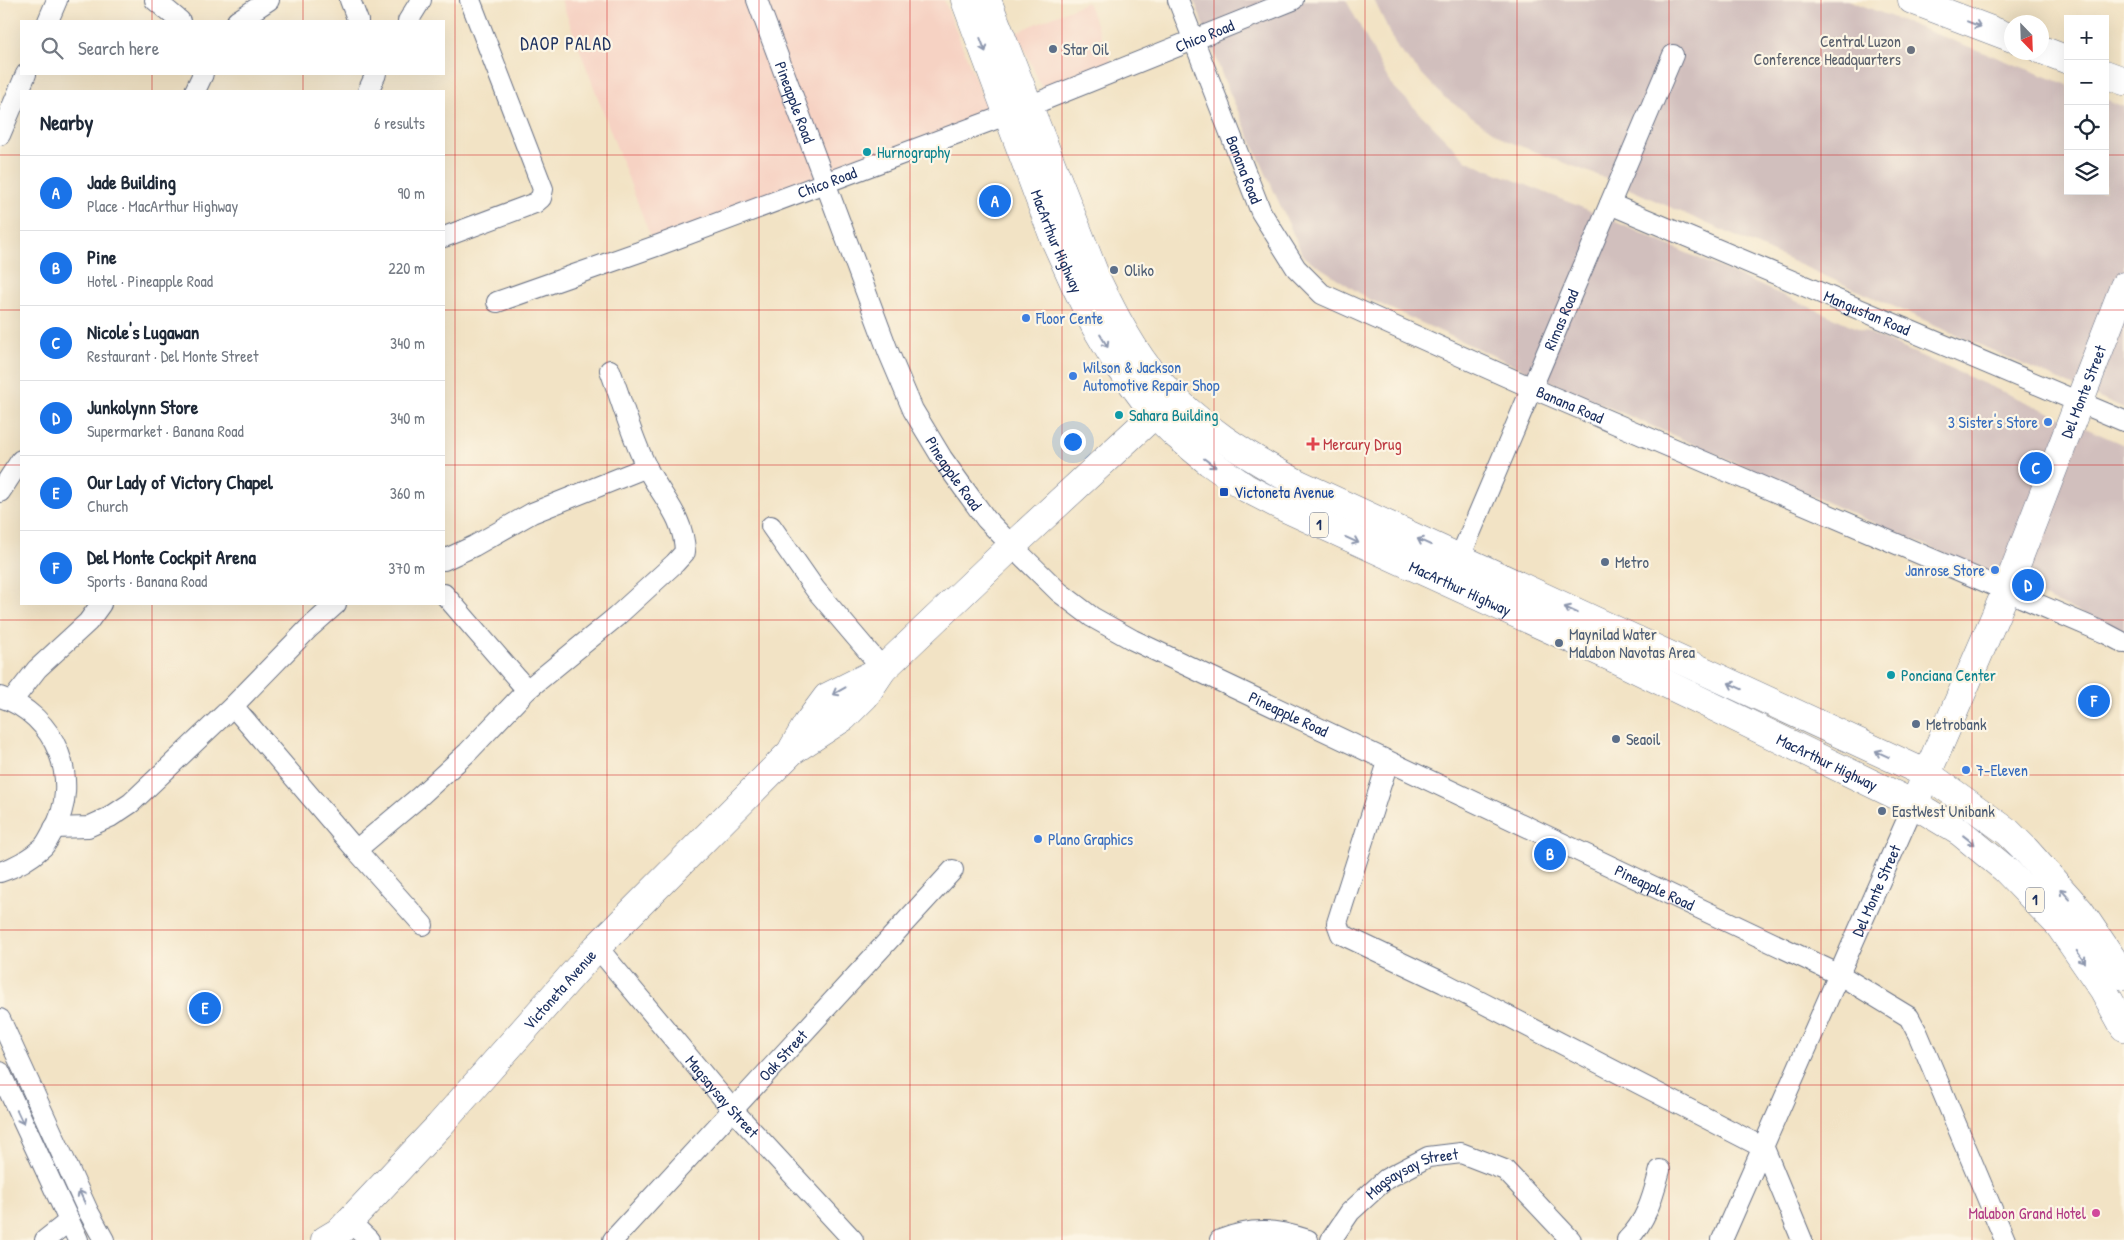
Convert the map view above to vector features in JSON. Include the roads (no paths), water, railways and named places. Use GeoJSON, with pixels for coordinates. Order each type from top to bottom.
{"type":"FeatureCollection","features":[{"type":"Feature","properties":{"kind":"main road","name":"MacArthur Highway"},"geometry":{"type":"LineString","coordinates":[[965,0],[1019,110],[1101,289],[1115,316],[1157,380],[1164,405],[1192,415],[1227,442],[1263,465],[1619,661],[1914,804],[1960,832],[2005,868],[2059,925],[2103,989],[2124,1028]]}},
{"type":"Feature","properties":{"kind":"main road","name":"MacArthur Highway"},"geometry":{"type":"LineString","coordinates":[[988,0],[1019,110]]}},
{"type":"Feature","properties":{"kind":"main road"},"geometry":{"type":"LineString","coordinates":[[1912,0],[2004,35]]}},
{"type":"Feature","properties":{"kind":"main road"},"geometry":{"type":"LineString","coordinates":[[2049,53],[2064,58]]}},
{"type":"Feature","properties":{"kind":"main road"},"geometry":{"type":"LineString","coordinates":[[2109,76],[2124,82]]}},
{"type":"Feature","properties":{"kind":"main road","name":"Del Monte Street"},"geometry":{"type":"LineString","coordinates":[[1914,804],[2006,591],[2124,286]]}},
{"type":"Feature","properties":{"kind":"main road","name":"Victoneta Avenue"},"geometry":{"type":"LineString","coordinates":[[339,1235],[597,948],[792,752],[844,717],[865,696],[883,669],[1164,405]]}},
{"type":"Feature","properties":{"kind":"main road","name":"MacArthur Highway"},"geometry":{"type":"LineString","coordinates":[[1454,571],[1927,774],[2008,832],[2024,848],[2080,911],[2124,976]]}},
{"type":"Feature","properties":{"kind":"street"},"geometry":{"type":"LineString","coordinates":[[48,20],[57,0]]}},
{"type":"Feature","properties":{"kind":"street"},"geometry":{"type":"LineString","coordinates":[[155,0],[179,20]]}},
{"type":"Feature","properties":{"kind":"street"},"geometry":{"type":"LineString","coordinates":[[239,20],[269,0]]}},
{"type":"Feature","properties":{"kind":"street"},"geometry":{"type":"LineString","coordinates":[[350,0],[358,20]]}},
{"type":"Feature","properties":{"kind":"street"},"geometry":{"type":"LineString","coordinates":[[409,20],[421,0]]}},
{"type":"Feature","properties":{"kind":"street"},"geometry":{"type":"LineString","coordinates":[[445,237],[535,203],[541,198],[542,189],[470,0]]}},
{"type":"Feature","properties":{"kind":"street","name":"Pineapple Road"},"geometry":{"type":"LineString","coordinates":[[757,0],[888,351],[913,410],[942,458],[986,519],[1012,546],[1059,592],[1100,622],[1132,640],[1840,975],[1909,1017],[1929,1059],[2005,1240]]}},
{"type":"Feature","properties":{"kind":"street","name":"Banana Road"},"geometry":{"type":"LineString","coordinates":[[1178,0],[1261,212],[1296,268],[1322,294],[1532,388],[2105,633],[2124,643]]}},
{"type":"Feature","properties":{"kind":"street","name":"Chico Road"},"geometry":{"type":"LineString","coordinates":[[497,302],[659,245],[1019,110],[1293,0]]}},
{"type":"Feature","properties":{"kind":"street","name":"Rimas Road"},"geometry":{"type":"LineString","coordinates":[[1454,571],[1673,56]]}},
{"type":"Feature","properties":{"kind":"street"},"geometry":{"type":"LineString","coordinates":[[0,135],[26,75]]}},
{"type":"Feature","properties":{"kind":"street"},"geometry":{"type":"LineString","coordinates":[[195,90],[202,75]]}},
{"type":"Feature","properties":{"kind":"street"},"geometry":{"type":"LineString","coordinates":[[368,90],[376,75]]}},
{"type":"Feature","properties":{"kind":"street","name":"Mangustan Road"},"geometry":{"type":"LineString","coordinates":[[1610,204],[2124,421]]}},
{"type":"Feature","properties":{"kind":"street"},"geometry":{"type":"LineString","coordinates":[[356,850],[418,798],[468,752],[527,690],[616,617],[685,552],[684,536],[679,521],[647,467],[610,370]]}},
{"type":"Feature","properties":{"kind":"street"},"geometry":{"type":"LineString","coordinates":[[0,492],[20,462]]}},
{"type":"Feature","properties":{"kind":"street"},"geometry":{"type":"LineString","coordinates":[[445,560],[474,546],[532,513],[647,467]]}},
{"type":"Feature","properties":{"kind":"street"},"geometry":{"type":"LineString","coordinates":[[771,526],[815,589],[883,669]]}},
{"type":"Feature","properties":{"kind":"street"},"geometry":{"type":"LineString","coordinates":[[445,595],[527,690]]}},
{"type":"Feature","properties":{"kind":"street"},"geometry":{"type":"LineString","coordinates":[[0,872],[20,866],[44,846],[60,820],[66,790],[63,759],[49,732],[27,710],[6,699],[88,622],[100,605]]}},
{"type":"Feature","properties":{"kind":"street"},"geometry":{"type":"LineString","coordinates":[[54,828],[88,827],[124,808],[233,706],[335,605]]}},
{"type":"Feature","properties":{"kind":"street"},"geometry":{"type":"LineString","coordinates":[[233,706],[423,925]]}},
{"type":"Feature","properties":{"kind":"street"},"geometry":{"type":"LineString","coordinates":[[1388,762],[1337,923],[1341,934],[1444,983],[1764,1148],[1802,1240]]}},
{"type":"Feature","properties":{"kind":"street","name":"Del Monte Street"},"geometry":{"type":"LineString","coordinates":[[1722,1240],[1914,804]]}},
{"type":"Feature","properties":{"kind":"street","name":"Oak Street"},"geometry":{"type":"LineString","coordinates":[[612,1240],[954,870]]}},
{"type":"Feature","properties":{"kind":"street","name":"Magsaysay Street"},"geometry":{"type":"LineString","coordinates":[[597,948],[732,1109],[852,1239]]}},
{"type":"Feature","properties":{"kind":"street"},"geometry":{"type":"LineString","coordinates":[[0,1019],[88,1211],[104,1240]]}},
{"type":"Feature","properties":{"kind":"street"},"geometry":{"type":"LineString","coordinates":[[24,1073],[2,1077],[78,1240]]}},
{"type":"Feature","properties":{"kind":"street","name":"Magsaysay Street"},"geometry":{"type":"LineString","coordinates":[[1331,1240],[1350,1212],[1386,1179],[1428,1157],[1461,1153],[1505,1170],[1571,1240]]}},
{"type":"Feature","properties":{"kind":"street"},"geometry":{"type":"LineString","coordinates":[[1627,1240],[1633,1234],[1649,1208],[1660,1170]]}},
{"type":"Feature","properties":{"kind":"street"},"geometry":{"type":"LineString","coordinates":[[45,1240],[69,1221]]}},
{"type":"Feature","properties":{"kind":"street"},"geometry":{"type":"LineString","coordinates":[[1220,1240],[1257,1230],[1290,1234],[1308,1240]]}},
{"type":"Feature","properties":{"kind":"street"},"geometry":{"type":"LineString","coordinates":[[339,1235],[369,1240]]}},
{"type":"Feature","properties":{"kind":"place","name":"Star Oil"},"geometry":{"type":"Point","coordinates":[1053,49]}},
{"type":"Feature","properties":{"kind":"place","name":"Central Luzon Conference Headquarters"},"geometry":{"type":"Point","coordinates":[1911,50]}},
{"type":"Feature","properties":{"kind":"place","name":"Hurnography"},"geometry":{"type":"Point","coordinates":[867,152]}},
{"type":"Feature","properties":{"kind":"place","name":"Jade Building"},"geometry":{"type":"Point","coordinates":[995,201]}},
{"type":"Feature","properties":{"kind":"place","name":"Oliko"},"geometry":{"type":"Point","coordinates":[1114,270]}},
{"type":"Feature","properties":{"kind":"place","name":"Floor Cente"},"geometry":{"type":"Point","coordinates":[1026,318]}},
{"type":"Feature","properties":{"kind":"place","name":"Wilson & Jackson Automotive Repair Shop"},"geometry":{"type":"Point","coordinates":[1073,376]}},
{"type":"Feature","properties":{"kind":"place","name":"Sahara Building"},"geometry":{"type":"Point","coordinates":[1119,415]}},
{"type":"Feature","properties":{"kind":"place","name":"3 Sister's Store"},"geometry":{"type":"Point","coordinates":[2048,422]}},
{"type":"Feature","properties":{"kind":"place","name":"Mercury Drug"},"geometry":{"type":"Point","coordinates":[1313,444]}},
{"type":"Feature","properties":{"kind":"place","name":"Nicole's Lugawan"},"geometry":{"type":"Point","coordinates":[2036,468]}},
{"type":"Feature","properties":{"kind":"place","name":"Victoneta Avenue"},"geometry":{"type":"Point","coordinates":[1224,492]}},
{"type":"Feature","properties":{"kind":"place","name":"Metro"},"geometry":{"type":"Point","coordinates":[1605,562]}},
{"type":"Feature","properties":{"kind":"place","name":"Janrose Store"},"geometry":{"type":"Point","coordinates":[1995,570]}},
{"type":"Feature","properties":{"kind":"place","name":"Junkolynn Store"},"geometry":{"type":"Point","coordinates":[2028,585]}},
{"type":"Feature","properties":{"kind":"place","name":"Maynilad Water Malabon Navotas Area"},"geometry":{"type":"Point","coordinates":[1559,643]}},
{"type":"Feature","properties":{"kind":"place","name":"Ponciana Center"},"geometry":{"type":"Point","coordinates":[1891,675]}},
{"type":"Feature","properties":{"kind":"place","name":"Del Monte Cockpit Arena"},"geometry":{"type":"Point","coordinates":[2094,701]}},
{"type":"Feature","properties":{"kind":"place","name":"Metrobank"},"geometry":{"type":"Point","coordinates":[1916,724]}},
{"type":"Feature","properties":{"kind":"place","name":"Seaoil"},"geometry":{"type":"Point","coordinates":[1616,739]}},
{"type":"Feature","properties":{"kind":"place","name":"7-Eleven"},"geometry":{"type":"Point","coordinates":[1966,770]}},
{"type":"Feature","properties":{"kind":"place","name":"EastWest Unibank"},"geometry":{"type":"Point","coordinates":[1882,811]}},
{"type":"Feature","properties":{"kind":"place","name":"Plano Graphics"},"geometry":{"type":"Point","coordinates":[1038,839]}},
{"type":"Feature","properties":{"kind":"place","name":"Pine"},"geometry":{"type":"Point","coordinates":[1550,854]}},
{"type":"Feature","properties":{"kind":"place","name":"Our Lady of Victory Chapel"},"geometry":{"type":"Point","coordinates":[205,1008]}},
{"type":"Feature","properties":{"kind":"place","name":"Malabon Grand Hotel"},"geometry":{"type":"Point","coordinates":[2096,1213]}},
{"type":"Feature","properties":{"kind":"district","name":"DAOP PALAD"},"geometry":{"type":"Point","coordinates":[566,44]}}]}
